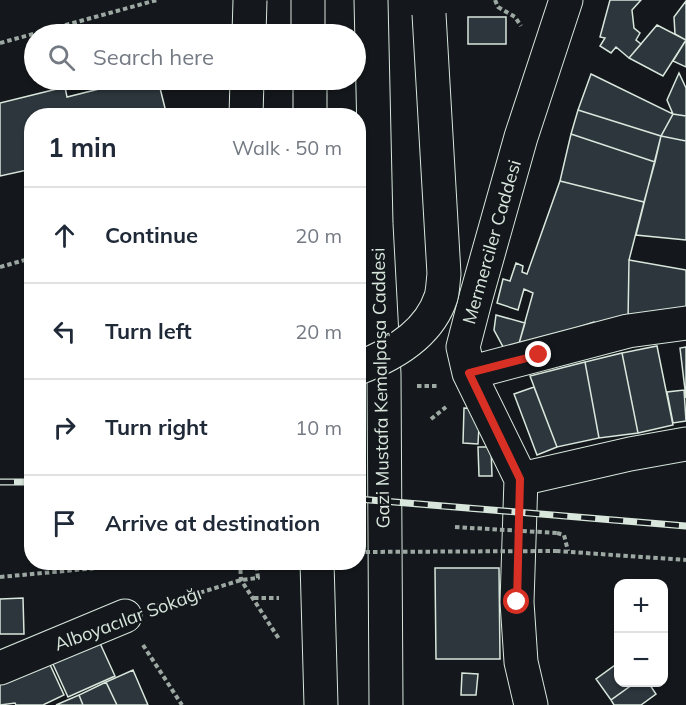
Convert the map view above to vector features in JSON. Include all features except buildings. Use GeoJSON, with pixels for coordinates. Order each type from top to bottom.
{"type":"FeatureCollection","features":[{"type":"Feature","properties":{"kind":"main road"},"geometry":{"type":"LineString","coordinates":[[249,24],[250,0]]}},
{"type":"Feature","properties":{"kind":"main road"},"geometry":{"type":"LineString","coordinates":[[308,0],[309,24]]}},
{"type":"Feature","properties":{"kind":"main road","name":"Gazi Mustafa Kemalpaşa Caddesi"},"geometry":{"type":"LineString","coordinates":[[371,0],[376,224],[384,374],[386,705]]}},
{"type":"Feature","properties":{"kind":"main road","name":"Mermerciler Caddesi"},"geometry":{"type":"LineString","coordinates":[[520,479],[469,373],[463,347],[521,137],[566,0]]}},
{"type":"Feature","properties":{"kind":"main road"},"geometry":{"type":"LineString","coordinates":[[366,365],[380,360],[406,344],[427,324],[441,297],[444,274],[428,7]]}},
{"type":"Feature","properties":{"kind":"main road"},"geometry":{"type":"LineString","coordinates":[[246,108],[247,90]]}},
{"type":"Feature","properties":{"kind":"main road"},"geometry":{"type":"LineString","coordinates":[[309,90],[310,108]]}},
{"type":"Feature","properties":{"kind":"main road"},"geometry":{"type":"LineString","coordinates":[[469,373],[628,331],[686,323]]}},
{"type":"Feature","properties":{"kind":"main road"},"geometry":{"type":"LineString","coordinates":[[531,705],[521,662],[517,602],[520,479],[686,444]]}},
{"type":"Feature","properties":{"kind":"main road"},"geometry":{"type":"LineString","coordinates":[[317,570],[321,705]]}},
{"type":"Feature","properties":{"kind":"main road","name":"Alboyacılar Sokağı"},"geometry":{"type":"LineString","coordinates":[[0,668],[125,616]]}},
{"type":"Feature","properties":{"kind":"path"},"geometry":{"type":"LineString","coordinates":[[69,24],[157,0]]}},
{"type":"Feature","properties":{"kind":"path"},"geometry":{"type":"LineString","coordinates":[[0,43],[24,36]]}},
{"type":"Feature","properties":{"kind":"path"},"geometry":{"type":"LineString","coordinates":[[0,267],[24,260]]}},
{"type":"Feature","properties":{"kind":"path"},"geometry":{"type":"LineString","coordinates":[[430,419],[448,406]]}},
{"type":"Feature","properties":{"kind":"path"},"geometry":{"type":"LineString","coordinates":[[455,527],[557,533],[564,535],[568,551]]}},
{"type":"Feature","properties":{"kind":"path"},"geometry":{"type":"LineString","coordinates":[[366,552],[568,551],[686,560]]}},
{"type":"Feature","properties":{"kind":"path"},"geometry":{"type":"LineString","coordinates":[[0,577],[75,570]]}},
{"type":"Feature","properties":{"kind":"path"},"geometry":{"type":"LineString","coordinates":[[240,570],[241,580],[279,639]]}},
{"type":"Feature","properties":{"kind":"path","name":"Alboyacılar Sokağı"},"geometry":{"type":"LineString","coordinates":[[125,616],[241,580],[258,578],[257,570]]}},
{"type":"Feature","properties":{"kind":"path"},"geometry":{"type":"LineString","coordinates":[[253,598],[279,598]]}},
{"type":"Feature","properties":{"kind":"path"},"geometry":{"type":"LineString","coordinates":[[125,616],[182,705]]}},
{"type":"Feature","properties":{"kind":"railway"},"geometry":{"type":"LineString","coordinates":[[0,482],[24,482]]}},
{"type":"Feature","properties":{"kind":"railway"},"geometry":{"type":"LineString","coordinates":[[366,500],[686,526]]}},
{"type":"Feature","properties":{"kind":"route"},"geometry":{"type":"LineString","coordinates":[[517,602],[520,479],[469,373],[539,355]]}}]}
